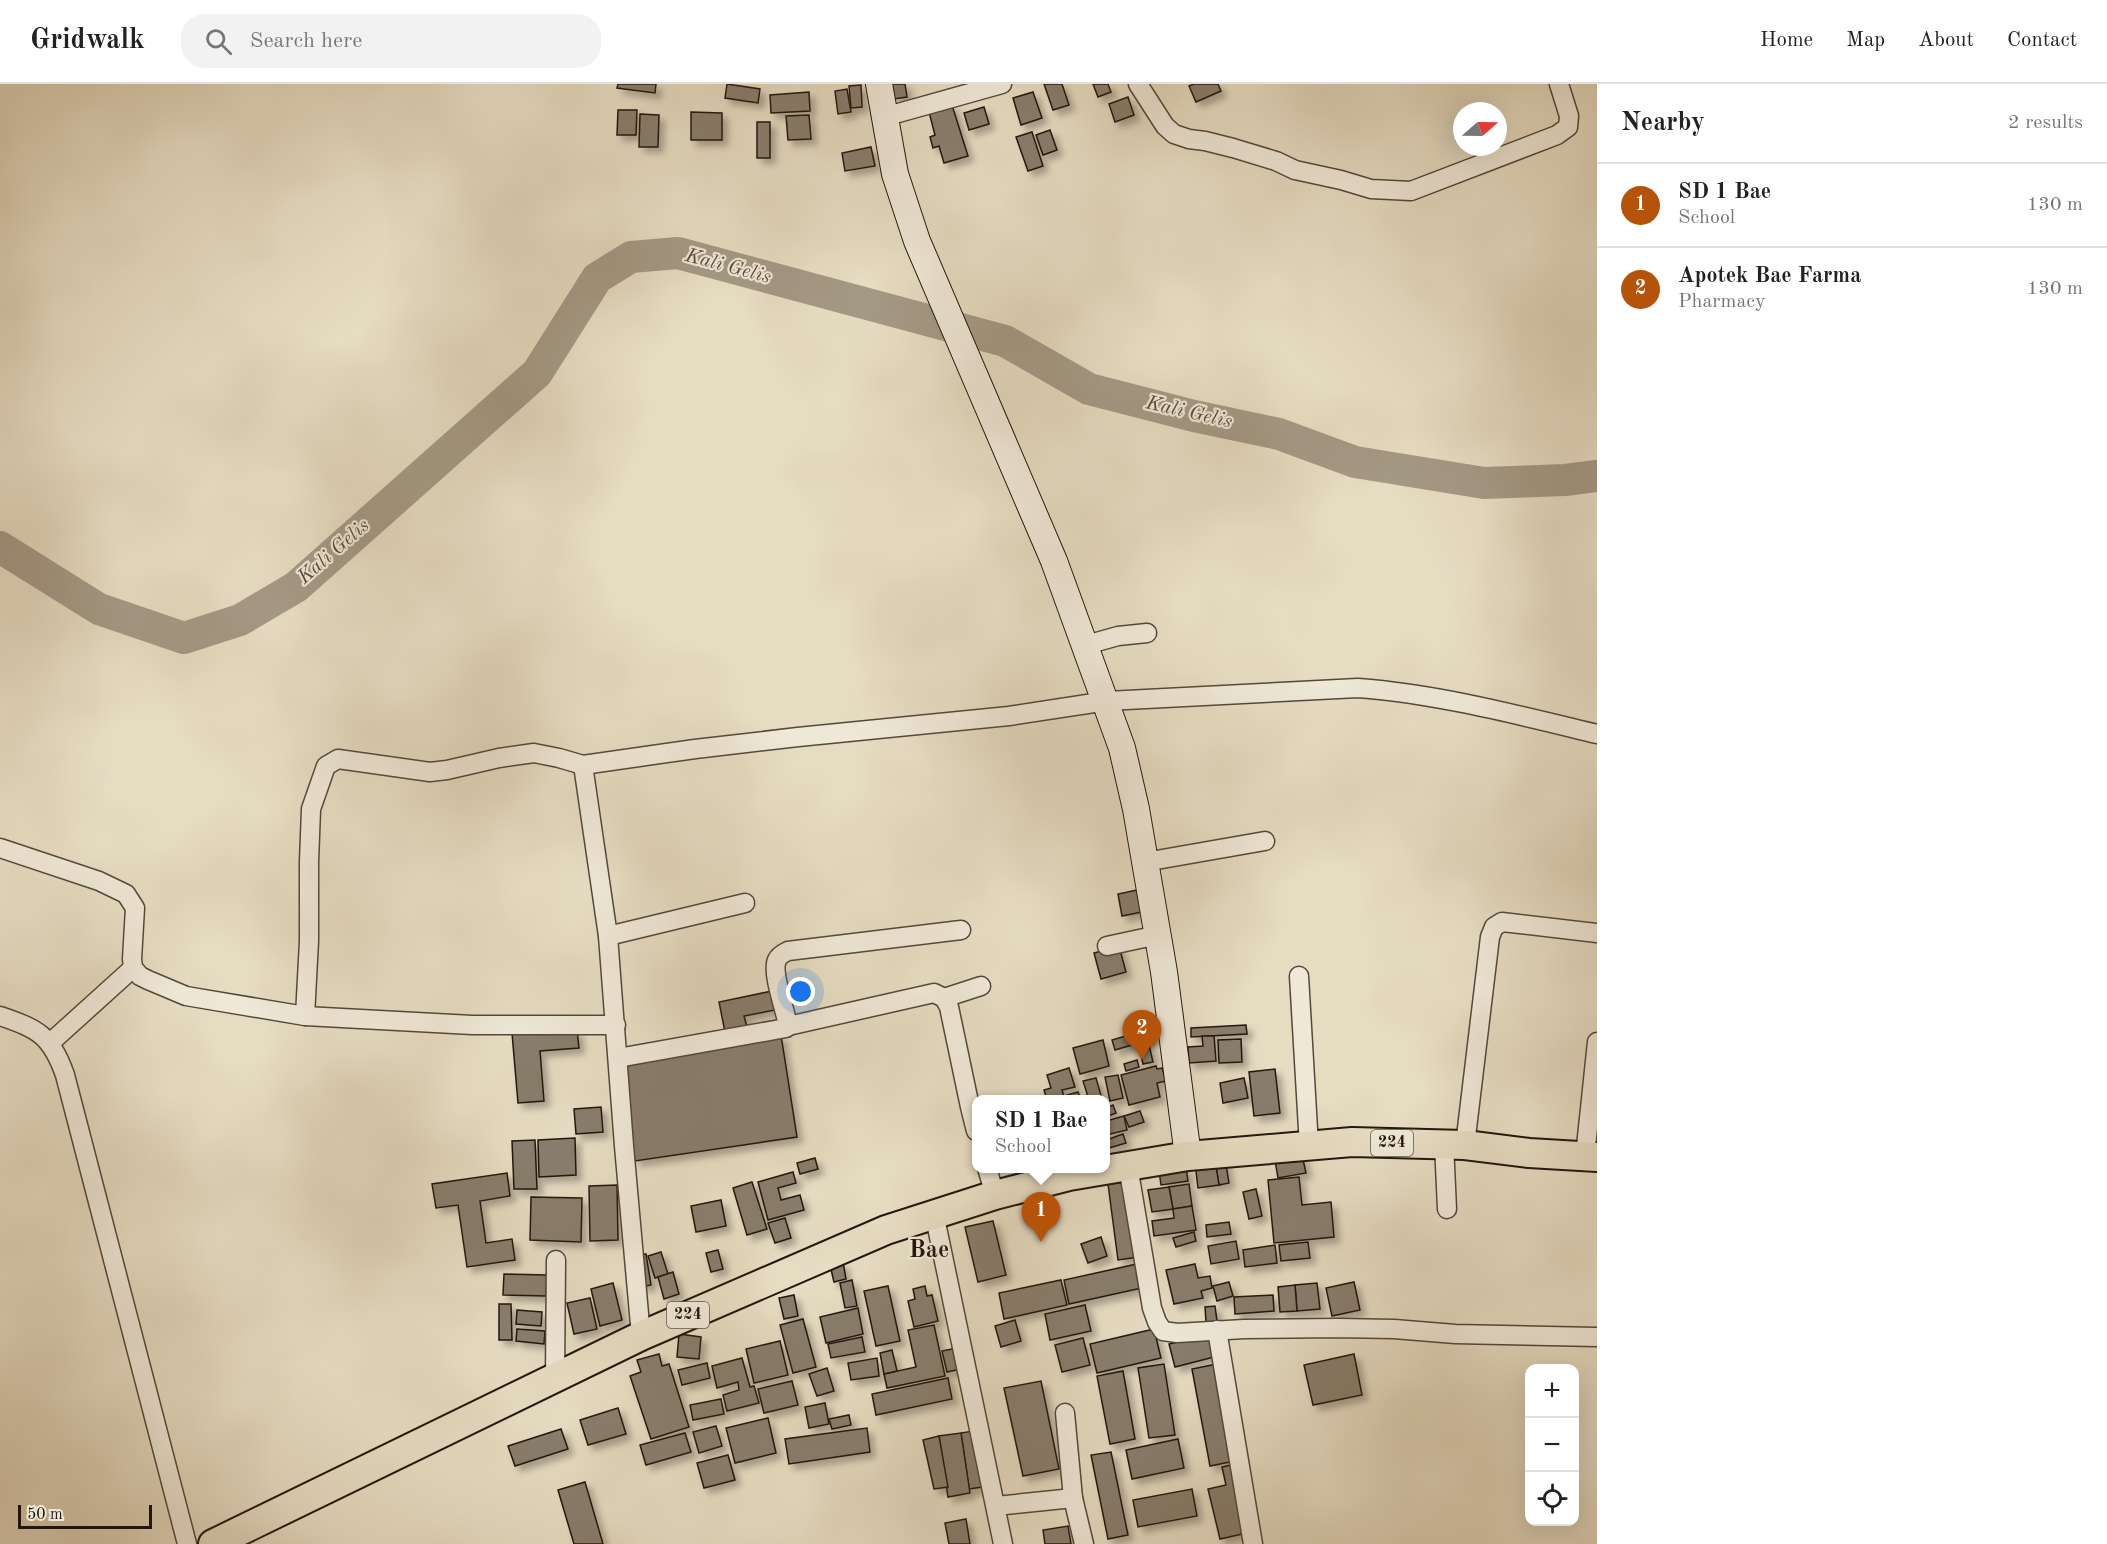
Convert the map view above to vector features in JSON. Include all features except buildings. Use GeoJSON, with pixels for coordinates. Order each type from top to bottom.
{"type":"FeatureCollection","features":[{"type":"Feature","properties":{"kind":"main road","name":"224"},"geometry":{"type":"LineString","coordinates":[[1110,1169],[1188,1156],[1353,1142],[1454,1145],[1591,1156]]}},
{"type":"Feature","properties":{"kind":"main road","name":"224"},"geometry":{"type":"LineString","coordinates":[[213,1544],[641,1336],[821,1257],[934,1213],[991,1182],[1087,1173]]}},
{"type":"Feature","properties":{"kind":"street"},"geometry":{"type":"LineString","coordinates":[[879,84],[895,174],[904,207],[1054,561],[1107,701],[1122,748],[1136,808],[1158,935],[1188,1156]]}},
{"type":"Feature","properties":{"kind":"street"},"geometry":{"type":"LineString","coordinates":[[884,117],[970,88],[1002,84]]}},
{"type":"Feature","properties":{"kind":"street"},"geometry":{"type":"LineString","coordinates":[[1138,84],[1165,126],[1174,134],[1233,148],[1276,161],[1295,170],[1371,189],[1411,191],[1557,135],[1568,127],[1569,116],[1559,84]]}},
{"type":"Feature","properties":{"kind":"street"},"geometry":{"type":"LineString","coordinates":[[1086,645],[1118,636],[1147,633]]}},
{"type":"Feature","properties":{"kind":"street"},"geometry":{"type":"LineString","coordinates":[[305,1016],[309,941],[311,809],[326,766],[329,762],[338,759],[430,772],[466,767],[512,755],[534,753],[583,765],[696,748],[998,717],[1107,701],[1358,688],[1390,691],[1505,712],[1597,734]]}},
{"type":"Feature","properties":{"kind":"street"},"geometry":{"type":"LineString","coordinates":[[583,765],[608,936],[641,1336]]}},
{"type":"Feature","properties":{"kind":"street"},"geometry":{"type":"LineString","coordinates":[[1145,862],[1265,841]]}},
{"type":"Feature","properties":{"kind":"street"},"geometry":{"type":"LineString","coordinates":[[0,848],[99,880],[126,894],[135,908],[133,968],[140,976],[186,996],[305,1016],[472,1025],[616,1025]]}},
{"type":"Feature","properties":{"kind":"street"},"geometry":{"type":"LineString","coordinates":[[608,936],[746,903]]}},
{"type":"Feature","properties":{"kind":"street"},"geometry":{"type":"LineString","coordinates":[[1447,1209],[1454,1145],[1490,937],[1494,927],[1502,922],[1597,933]]}},
{"type":"Feature","properties":{"kind":"street"},"geometry":{"type":"LineString","coordinates":[[788,1026],[775,965],[780,956],[798,949],[961,930]]}},
{"type":"Feature","properties":{"kind":"street"},"geometry":{"type":"LineString","coordinates":[[1107,946],[1158,935]]}},
{"type":"Feature","properties":{"kind":"street"},"geometry":{"type":"LineString","coordinates":[[50,1043],[133,968]]}},
{"type":"Feature","properties":{"kind":"street"},"geometry":{"type":"LineString","coordinates":[[1299,976],[1309,1146]]}},
{"type":"Feature","properties":{"kind":"street"},"geometry":{"type":"LineString","coordinates":[[944,998],[981,986]]}},
{"type":"Feature","properties":{"kind":"street"},"geometry":{"type":"LineString","coordinates":[[618,1058],[781,1030],[788,1026],[934,993],[944,998],[949,1007],[956,1030],[972,1115]]}},
{"type":"Feature","properties":{"kind":"street"},"geometry":{"type":"LineString","coordinates":[[0,1016],[37,1031],[50,1043],[59,1058],[72,1095],[188,1544]]}},
{"type":"Feature","properties":{"kind":"street"},"geometry":{"type":"LineString","coordinates":[[1591,1156],[1597,1042]]}},
{"type":"Feature","properties":{"kind":"street"},"geometry":{"type":"LineString","coordinates":[[1128,1166],[1152,1308],[1158,1326],[1167,1333],[1280,1328],[1395,1329],[1455,1334],[1597,1337]]}},
{"type":"Feature","properties":{"kind":"street"},"geometry":{"type":"LineString","coordinates":[[934,1213],[1003,1544]]}},
{"type":"Feature","properties":{"kind":"street"},"geometry":{"type":"LineString","coordinates":[[555,1378],[556,1260]]}},
{"type":"Feature","properties":{"kind":"street"},"geometry":{"type":"LineString","coordinates":[[1217,1330],[1253,1544]]}},
{"type":"Feature","properties":{"kind":"street"},"geometry":{"type":"LineString","coordinates":[[1065,1413],[1073,1498],[1084,1544]]}},
{"type":"Feature","properties":{"kind":"street"},"geometry":{"type":"LineString","coordinates":[[996,1506],[1073,1498]]}},
{"type":"Feature","properties":{"kind":"waterway","name":"Kali Gelis"},"geometry":{"type":"LineString","coordinates":[[0,547],[99,609],[184,638],[240,620],[296,587],[537,373],[597,278],[631,257],[678,253],[1005,341],[1089,389],[1194,416],[1279,434],[1355,462],[1484,483],[1565,480],[1597,476]]}},
{"type":"Feature","properties":{"kind":"place","name":"Apotek Bae Farma"},"geometry":{"type":"Point","coordinates":[1142,1060]}},
{"type":"Feature","properties":{"kind":"place","name":"SD 1 Bae"},"geometry":{"type":"Point","coordinates":[1041,1242]}},
{"type":"Feature","properties":{"kind":"district","name":"Bae"},"geometry":{"type":"Point","coordinates":[929,1251]}}]}
